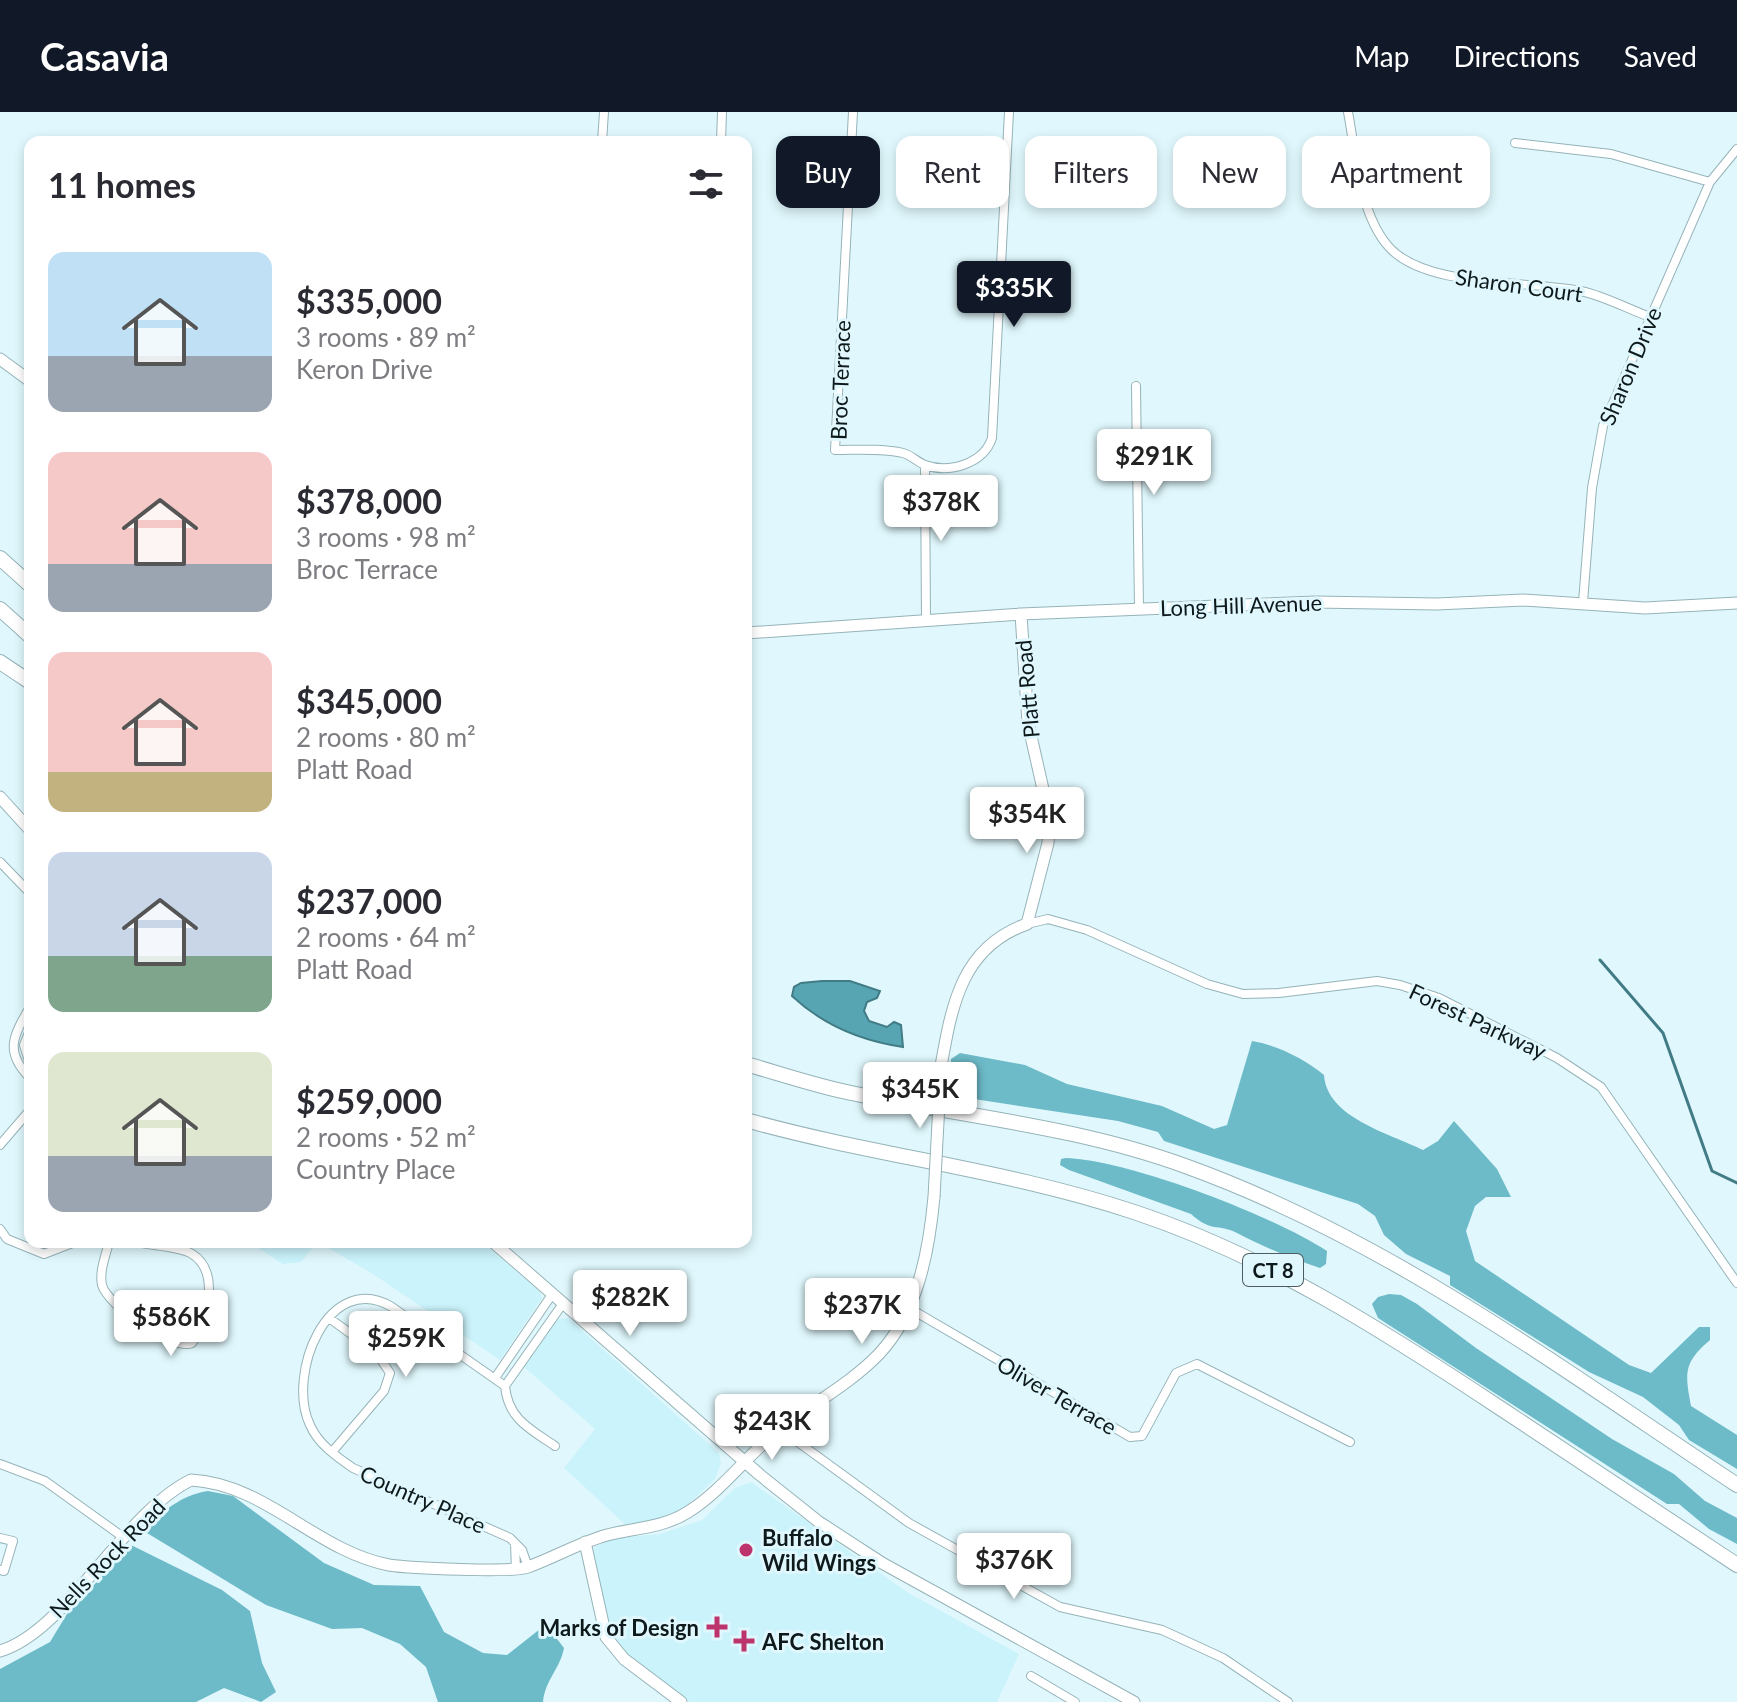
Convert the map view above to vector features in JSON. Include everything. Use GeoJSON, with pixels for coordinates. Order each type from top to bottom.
{"type":"FeatureCollection","features":[{"type":"Feature","properties":{"kind":"highway"},"geometry":{"type":"LineString","coordinates":[[0,558],[24,580]]}},
{"type":"Feature","properties":{"kind":"highway"},"geometry":{"type":"LineString","coordinates":[[0,609],[24,631]]}},
{"type":"Feature","properties":{"kind":"highway"},"geometry":{"type":"LineString","coordinates":[[0,662],[24,678]]}},
{"type":"Feature","properties":{"kind":"highway"},"geometry":{"type":"LineString","coordinates":[[752,1066],[848,1093],[1095,1140],[1186,1166],[1284,1205],[1431,1283],[1737,1485]]}},
{"type":"Feature","properties":{"kind":"highway","name":"CT 8"},"geometry":{"type":"LineString","coordinates":[[752,1121],[1035,1184],[1134,1212],[1227,1247],[1312,1290],[1404,1344],[1737,1565]]}},
{"type":"Feature","properties":{"kind":"street"},"geometry":{"type":"LineString","coordinates":[[602,136],[604,112]]}},
{"type":"Feature","properties":{"kind":"street"},"geometry":{"type":"LineString","coordinates":[[721,136],[722,112]]}},
{"type":"Feature","properties":{"kind":"street","name":"Broc Terrace"},"geometry":{"type":"LineString","coordinates":[[853,112],[835,450],[906,453],[925,465]]}},
{"type":"Feature","properties":{"kind":"street"},"geometry":{"type":"LineString","coordinates":[[926,621],[925,465],[973,463],[989,449],[992,438],[1009,112]]}},
{"type":"Feature","properties":{"kind":"street","name":"Sharon Court"},"geometry":{"type":"LineString","coordinates":[[1348,112],[1372,218],[1388,246],[1409,261],[1453,277],[1584,292],[1650,317]]}},
{"type":"Feature","properties":{"kind":"street"},"geometry":{"type":"LineString","coordinates":[[1515,143],[1611,154],[1710,182]]}},
{"type":"Feature","properties":{"kind":"street","name":"Sharon Drive"},"geometry":{"type":"LineString","coordinates":[[1583,602],[1592,488],[1603,426],[1710,182],[1737,149]]}},
{"type":"Feature","properties":{"kind":"street"},"geometry":{"type":"LineString","coordinates":[[0,359],[24,377]]}},
{"type":"Feature","properties":{"kind":"street"},"geometry":{"type":"LineString","coordinates":[[1136,386],[1139,608]]}},
{"type":"Feature","properties":{"kind":"street","name":"Long Hill Avenue"},"geometry":{"type":"LineString","coordinates":[[752,633],[1021,614],[1315,602],[1583,602],[1645,608],[1737,603]]}},
{"type":"Feature","properties":{"kind":"street","name":"Platt Road"},"geometry":{"type":"LineString","coordinates":[[1021,614],[1028,723],[1050,820],[1048,843],[1027,924]]}},
{"type":"Feature","properties":{"kind":"street"},"geometry":{"type":"LineString","coordinates":[[0,797],[24,823]]}},
{"type":"Feature","properties":{"kind":"street"},"geometry":{"type":"LineString","coordinates":[[0,862],[24,887]]}},
{"type":"Feature","properties":{"kind":"street","name":"Forest Parkway"},"geometry":{"type":"LineString","coordinates":[[1027,924],[1048,919],[1076,926],[1207,984],[1243,994],[1377,981],[1439,998],[1557,1058],[1601,1087],[1737,1283]]}},
{"type":"Feature","properties":{"kind":"street"},"geometry":{"type":"LineString","coordinates":[[743,1460],[780,1429],[856,1375],[880,1352],[909,1308],[928,1249],[941,1066],[950,1019],[973,961],[998,935],[1027,924]]}},
{"type":"Feature","properties":{"kind":"street"},"geometry":{"type":"LineString","coordinates":[[24,1033],[24,1054]]}},
{"type":"Feature","properties":{"kind":"street"},"geometry":{"type":"LineString","coordinates":[[24,1033],[14,1058],[24,1070]]}},
{"type":"Feature","properties":{"kind":"street"},"geometry":{"type":"LineString","coordinates":[[0,1145],[24,1117]]}},
{"type":"Feature","properties":{"kind":"street"},"geometry":{"type":"LineString","coordinates":[[0,1229],[7,1239],[24,1246]]}},
{"type":"Feature","properties":{"kind":"street"},"geometry":{"type":"LineString","coordinates":[[29,1248],[44,1254],[60,1248]]}},
{"type":"Feature","properties":{"kind":"street"},"geometry":{"type":"LineString","coordinates":[[108,1248],[101,1277],[110,1300],[153,1331],[186,1345],[197,1336],[208,1296],[204,1269],[190,1253],[165,1248]]}},
{"type":"Feature","properties":{"kind":"street"},"geometry":{"type":"LineString","coordinates":[[190,1253],[191,1248]]}},
{"type":"Feature","properties":{"kind":"street"},"geometry":{"type":"LineString","coordinates":[[500,1248],[743,1460],[819,1522],[882,1563],[1134,1702]]}},
{"type":"Feature","properties":{"kind":"street"},"geometry":{"type":"LineString","coordinates":[[495,1378],[553,1293]]}},
{"type":"Feature","properties":{"kind":"street"},"geometry":{"type":"LineString","coordinates":[[329,1318],[354,1300],[371,1297],[380,1300],[505,1386],[513,1417],[555,1446]]}},
{"type":"Feature","properties":{"kind":"street"},"geometry":{"type":"LineString","coordinates":[[505,1386],[564,1302]]}},
{"type":"Feature","properties":{"kind":"street","name":"Oliver Terrace"},"geometry":{"type":"LineString","coordinates":[[909,1308],[1130,1437],[1142,1436],[1176,1373],[1197,1364],[1350,1442]]}},
{"type":"Feature","properties":{"kind":"street","name":"Country Place"},"geometry":{"type":"LineString","coordinates":[[332,1452],[384,1391],[390,1373],[376,1352],[329,1318],[307,1356],[301,1385],[308,1423],[317,1438],[332,1452],[353,1468],[500,1534],[522,1550],[522,1569]]}},
{"type":"Feature","properties":{"kind":"street"},"geometry":{"type":"LineString","coordinates":[[780,1429],[909,1523],[1060,1607],[1129,1621],[1173,1635],[1223,1658],[1288,1702]]}},
{"type":"Feature","properties":{"kind":"street","name":"Nells Rock Road"},"geometry":{"type":"LineString","coordinates":[[0,1651],[33,1634],[123,1537],[175,1488],[191,1480],[209,1481],[249,1494],[352,1555],[370,1560],[392,1565],[522,1569],[585,1542],[675,1520],[709,1495],[743,1460]]}},
{"type":"Feature","properties":{"kind":"street"},"geometry":{"type":"LineString","coordinates":[[0,1464],[45,1481],[123,1537]]}},
{"type":"Feature","properties":{"kind":"street"},"geometry":{"type":"LineString","coordinates":[[0,1538],[13,1541],[4,1571],[0,1570]]}},
{"type":"Feature","properties":{"kind":"street"},"geometry":{"type":"LineString","coordinates":[[585,1542],[606,1637],[624,1659],[681,1702]]}},
{"type":"Feature","properties":{"kind":"street"},"geometry":{"type":"LineString","coordinates":[[1031,1676],[1075,1702]]}},
{"type":"Feature","properties":{"kind":"shaded area"},"geometry":{"type":"Polygon","coordinates":[[[850,981],[880,991],[877,998],[867,1002],[864,1011],[869,1021],[887,1027],[894,1022],[901,1025],[903,1047],[873,1041],[844,1030],[792,996],[794,987],[801,983],[850,981]]]}},
{"type":"Feature","properties":{"kind":"shaded area"},"geometry":{"type":"Polygon","coordinates":[[[1252,1041],[1281,1049],[1308,1064],[1324,1075],[1328,1090],[1348,1113],[1423,1150],[1438,1141],[1454,1121],[1497,1169],[1511,1197],[1486,1197],[1475,1206],[1466,1231],[1475,1261],[1629,1365],[1651,1373],[1699,1327],[1710,1327],[1710,1340],[1695,1355],[1688,1369],[1691,1406],[1737,1435],[1737,1469],[1689,1440],[1679,1425],[1643,1397],[1589,1372],[1450,1285],[1450,1276],[1406,1254],[1384,1235],[1375,1216],[1358,1204],[1164,1141],[1158,1132],[1118,1121],[948,1095],[951,1059],[960,1053],[1025,1065],[1067,1084],[1162,1106],[1214,1129],[1227,1125],[1252,1041]]]}},
{"type":"Feature","properties":{"kind":"shaded area"},"geometry":{"type":"Polygon","coordinates":[[[1061,1159],[1126,1168],[1238,1207],[1327,1251],[1326,1264],[1320,1268],[1298,1260],[1230,1230],[1204,1224],[1191,1214],[1069,1170],[1060,1165],[1061,1159]]]}},
{"type":"Feature","properties":{"kind":"shaded area"},"geometry":{"type":"Polygon","coordinates":[[[258,1248],[312,1248],[301,1262],[283,1264],[258,1248]]]}},
{"type":"Feature","properties":{"kind":"shaded area"},"geometry":{"type":"Polygon","coordinates":[[[328,1248],[489,1248],[540,1292],[542,1298],[500,1360],[373,1274],[328,1248]]]}},
{"type":"Feature","properties":{"kind":"shaded area"},"geometry":{"type":"Polygon","coordinates":[[[1401,1295],[1417,1304],[1476,1348],[1612,1439],[1674,1474],[1705,1501],[1737,1518],[1737,1544],[1709,1529],[1679,1504],[1667,1504],[1378,1318],[1372,1304],[1378,1297],[1401,1295]]]}},
{"type":"Feature","properties":{"kind":"shaded area"},"geometry":{"type":"Polygon","coordinates":[[[568,1318],[719,1453],[721,1463],[715,1479],[682,1510],[664,1519],[627,1526],[564,1468],[595,1429],[524,1367],[558,1319],[568,1318]]]}},
{"type":"Feature","properties":{"kind":"shaded area"},"geometry":{"type":"Polygon","coordinates":[[[751,1482],[907,1592],[1019,1654],[997,1702],[690,1702],[624,1654],[608,1634],[593,1557],[594,1548],[608,1539],[660,1534],[702,1520],[735,1488],[751,1482]]]}},
{"type":"Feature","properties":{"kind":"shaded area"},"geometry":{"type":"Polygon","coordinates":[[[208,1491],[233,1496],[324,1563],[374,1585],[420,1586],[444,1632],[483,1653],[507,1655],[540,1629],[551,1631],[564,1648],[543,1702],[438,1702],[426,1667],[400,1644],[362,1628],[332,1629],[266,1605],[147,1533],[147,1526],[175,1504],[208,1491]]]}},
{"type":"Feature","properties":{"kind":"shaded area"},"geometry":{"type":"Polygon","coordinates":[[[131,1545],[222,1590],[250,1611],[262,1663],[276,1692],[261,1702],[224,1688],[196,1702],[0,1702],[0,1669],[50,1642],[67,1614],[131,1545]]]}},
{"type":"Feature","properties":{"kind":"waterway"},"geometry":{"type":"LineString","coordinates":[[1600,960],[1663,1033],[1712,1171],[1737,1183]]}},
{"type":"Feature","properties":{"kind":"place","name":"Buffalo Wild Wings"},"geometry":{"type":"Point","coordinates":[746,1550]}},
{"type":"Feature","properties":{"kind":"place","name":"Marks of Design"},"geometry":{"type":"Point","coordinates":[717,1627]}},
{"type":"Feature","properties":{"kind":"place","name":"AFC Shelton"},"geometry":{"type":"Point","coordinates":[744,1641]}}]}
